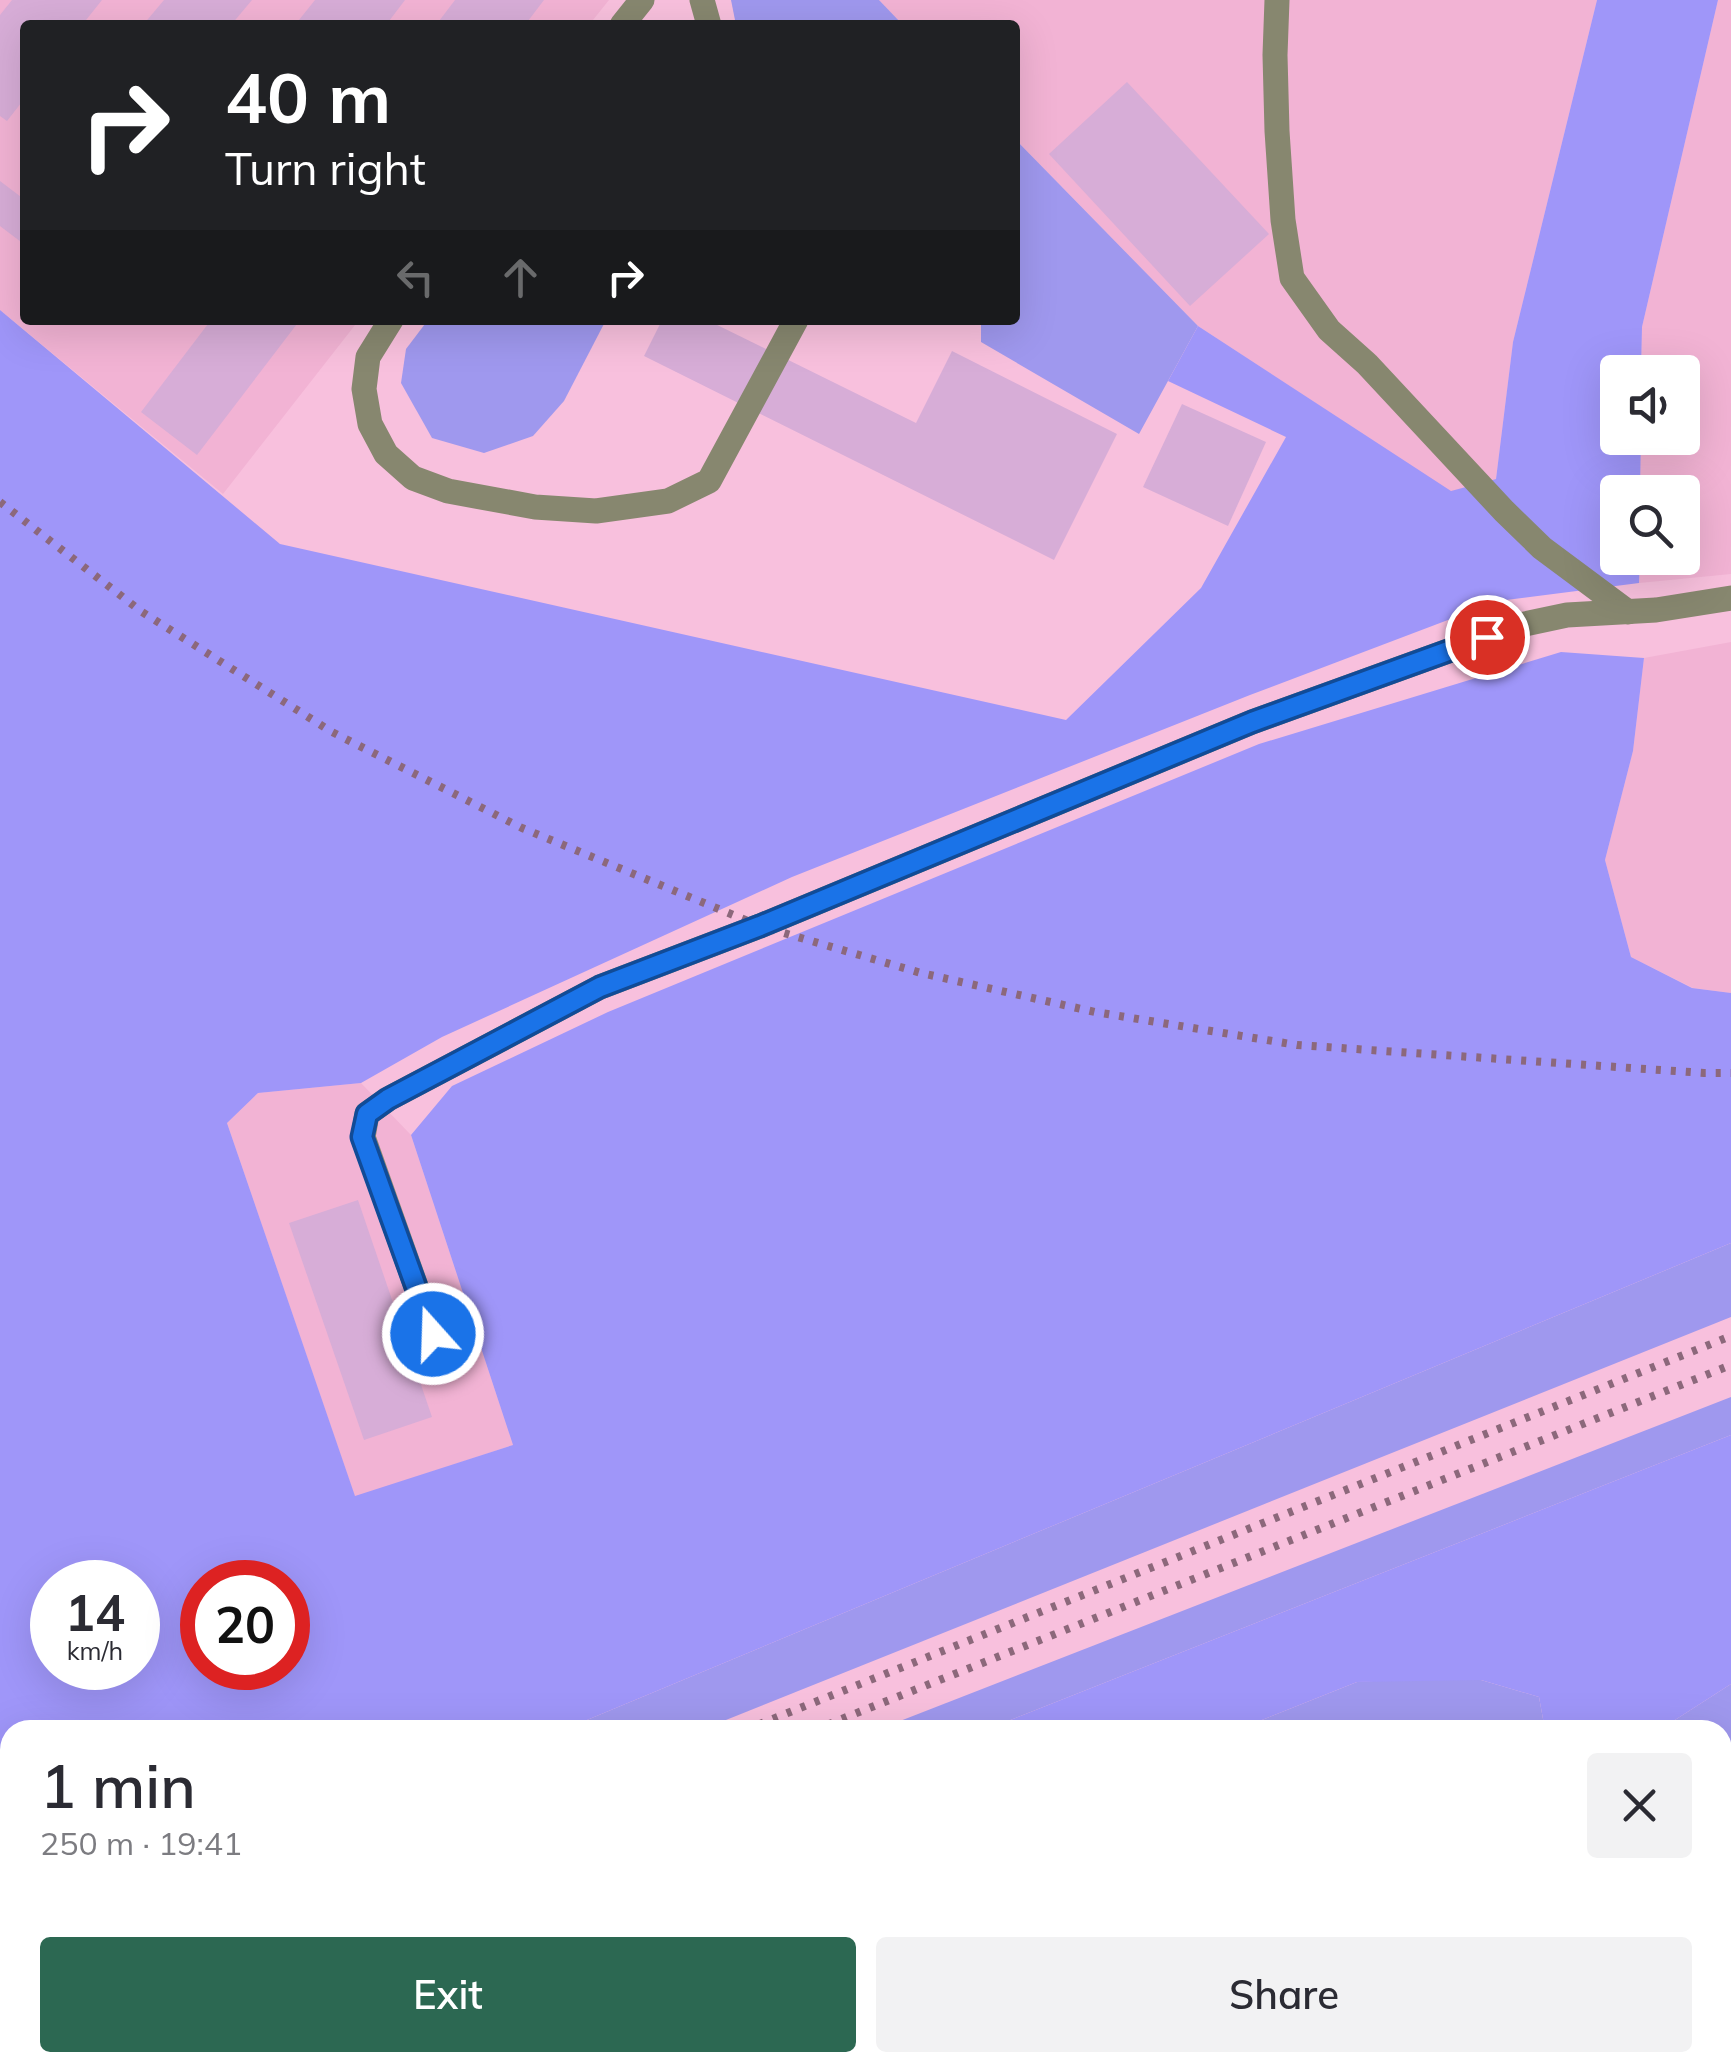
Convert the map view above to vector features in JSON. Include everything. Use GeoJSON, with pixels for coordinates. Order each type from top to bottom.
{"type":"FeatureCollection","features":[{"type":"Feature","properties":{"kind":"lane"},"geometry":{"type":"LineString","coordinates":[[626,20],[642,0]]}},
{"type":"Feature","properties":{"kind":"lane"},"geometry":{"type":"LineString","coordinates":[[1278,0],[1277,131],[1292,278],[1329,330],[1379,377],[1504,512],[1542,548],[1628,612]]}},
{"type":"Feature","properties":{"kind":"lane"},"geometry":{"type":"LineString","coordinates":[[388,325],[368,356],[364,389],[370,424],[386,454],[413,478],[448,491],[534,508],[596,510],[668,501],[709,481],[793,325]]}},
{"type":"Feature","properties":{"kind":"lane"},"geometry":{"type":"LineString","coordinates":[[433,1334],[362,1137],[367,1114],[388,1099],[600,987],[760,926],[1252,722],[1520,625],[1568,615],[1656,610],[1731,598]]}},
{"type":"Feature","properties":{"kind":"shaded area"},"geometry":{"type":"Polygon","coordinates":[[[0,0],[609,0],[593,20],[20,20],[20,325],[355,325],[223,494],[0,310],[0,0]]]}},
{"type":"Feature","properties":{"kind":"shaded area"},"geometry":{"type":"Polygon","coordinates":[[[731,0],[879,0],[898,20],[735,20],[731,0]]]}},
{"type":"Feature","properties":{"kind":"shaded area"},"geometry":{"type":"Polygon","coordinates":[[[879,0],[1597,0],[1513,342],[1496,479],[1451,492],[1198,326],[1020,144],[1020,20],[898,20],[879,0]]]}},
{"type":"Feature","properties":{"kind":"shaded area"},"geometry":{"type":"Polygon","coordinates":[[[1597,0],[1718,0],[1642,327],[1641,355],[1600,355],[1600,455],[1641,455],[1640,475],[1600,475],[1600,575],[1639,575],[1639,583],[1498,601],[1250,695],[792,877],[442,1037],[361,1083],[258,1093],[227,1123],[355,1496],[513,1445],[411,1135],[452,1086],[608,1012],[1259,744],[1561,652],[1644,658],[1633,751],[1605,860],[1631,957],[1692,988],[1731,993],[1731,1243],[587,1720],[0,1720],[0,310],[280,544],[1066,720],[1201,588],[1286,437],[1168,381],[1198,326],[1451,491],[1496,479],[1513,342],[1597,0]]]}},
{"type":"Feature","properties":{"kind":"shaded area"},"geometry":{"type":"Polygon","coordinates":[[[1718,0],[1731,0],[1731,574],[1639,583],[1639,575],[1700,575],[1700,475],[1640,475],[1641,455],[1700,455],[1700,355],[1641,355],[1642,327],[1718,0]]]}},
{"type":"Feature","properties":{"kind":"shaded area"},"geometry":{"type":"Polygon","coordinates":[[[1020,144],[1198,326],[1139,434],[981,342],[981,325],[1020,325],[1020,144]]]}},
{"type":"Feature","properties":{"kind":"shaded area"},"geometry":{"type":"Polygon","coordinates":[[[424,325],[603,325],[564,401],[533,436],[484,453],[432,438],[401,383],[406,349],[424,325]]]}},
{"type":"Feature","properties":{"kind":"shaded area"},"geometry":{"type":"Polygon","coordinates":[[[1731,642],[1731,993],[1693,988],[1631,957],[1605,860],[1633,751],[1644,658],[1731,642]]]}},
{"type":"Feature","properties":{"kind":"shaded area"},"geometry":{"type":"Polygon","coordinates":[[[361,1083],[411,1135],[513,1445],[355,1497],[227,1123],[258,1093],[361,1083]]]}},
{"type":"Feature","properties":{"kind":"shaded area"},"geometry":{"type":"Polygon","coordinates":[[[1731,1243],[1731,1317],[726,1720],[587,1720],[1731,1243]]]}},
{"type":"Feature","properties":{"kind":"shaded area"},"geometry":{"type":"Polygon","coordinates":[[[1731,1397],[1731,1435],[1010,1720],[903,1720],[1731,1397]]]}},
{"type":"Feature","properties":{"kind":"shaded area"},"geometry":{"type":"Polygon","coordinates":[[[1731,1435],[1731,1684],[1675,1720],[1543,1720],[1539,1697],[1481,1680],[1357,1682],[1262,1720],[1010,1720],[1731,1435]]]}},
{"type":"Feature","properties":{"kind":"shaded area"},"geometry":{"type":"Polygon","coordinates":[[[1481,1680],[1539,1697],[1543,1720],[1262,1720],[1357,1682],[1481,1680]]]}},
{"type":"Feature","properties":{"kind":"shaded area"},"geometry":{"type":"Polygon","coordinates":[[[1731,1684],[1731,1720],[1675,1720],[1731,1684]]]}},
{"type":"Feature","properties":{"kind":"building"},"geometry":{"type":"Polygon","coordinates":[[[12,0],[102,0],[86,20],[20,20],[20,104],[7,121],[0,116],[0,15],[12,0]]]}},
{"type":"Feature","properties":{"kind":"building"},"geometry":{"type":"Polygon","coordinates":[[[164,0],[252,0],[235,20],[147,20],[164,0]]]}},
{"type":"Feature","properties":{"kind":"building"},"geometry":{"type":"Polygon","coordinates":[[[315,0],[405,0],[390,20],[299,20],[315,0]]]}},
{"type":"Feature","properties":{"kind":"building"},"geometry":{"type":"Polygon","coordinates":[[[455,0],[544,0],[529,20],[440,20],[455,0]]]}},
{"type":"Feature","properties":{"kind":"building"},"geometry":{"type":"Polygon","coordinates":[[[1127,82],[1269,234],[1190,306],[1049,154],[1127,82]]]}},
{"type":"Feature","properties":{"kind":"building"},"geometry":{"type":"Polygon","coordinates":[[[0,181],[20,196],[20,241],[0,226],[0,181]]]}},
{"type":"Feature","properties":{"kind":"building"},"geometry":{"type":"Polygon","coordinates":[[[207,325],[296,325],[197,455],[141,412],[207,325]]]}},
{"type":"Feature","properties":{"kind":"building"},"geometry":{"type":"Polygon","coordinates":[[[660,325],[717,325],[916,423],[952,351],[1117,434],[1054,560],[644,356],[660,325]]]}},
{"type":"Feature","properties":{"kind":"building"},"geometry":{"type":"Polygon","coordinates":[[[1182,404],[1266,442],[1228,526],[1143,487],[1182,404]]]}},
{"type":"Feature","properties":{"kind":"building"},"geometry":{"type":"Polygon","coordinates":[[[358,1200],[432,1417],[364,1440],[289,1223],[358,1200]]]}},
{"type":"Feature","properties":{"kind":"railway"},"geometry":{"type":"LineString","coordinates":[[0,502],[142,612],[332,732],[522,828],[760,926],[921,973],[1095,1012],[1297,1045],[1731,1073]]}},
{"type":"Feature","properties":{"kind":"railway"},"geometry":{"type":"LineString","coordinates":[[770,1720],[1731,1336]]}},
{"type":"Feature","properties":{"kind":"railway"},"geometry":{"type":"LineString","coordinates":[[839,1720],[1731,1365]]}},
{"type":"Feature","properties":{"kind":"route"},"geometry":{"type":"LineString","coordinates":[[433,1334],[362,1137],[367,1114],[388,1099],[600,987],[760,926],[1252,722],[1487,637]]}}]}
